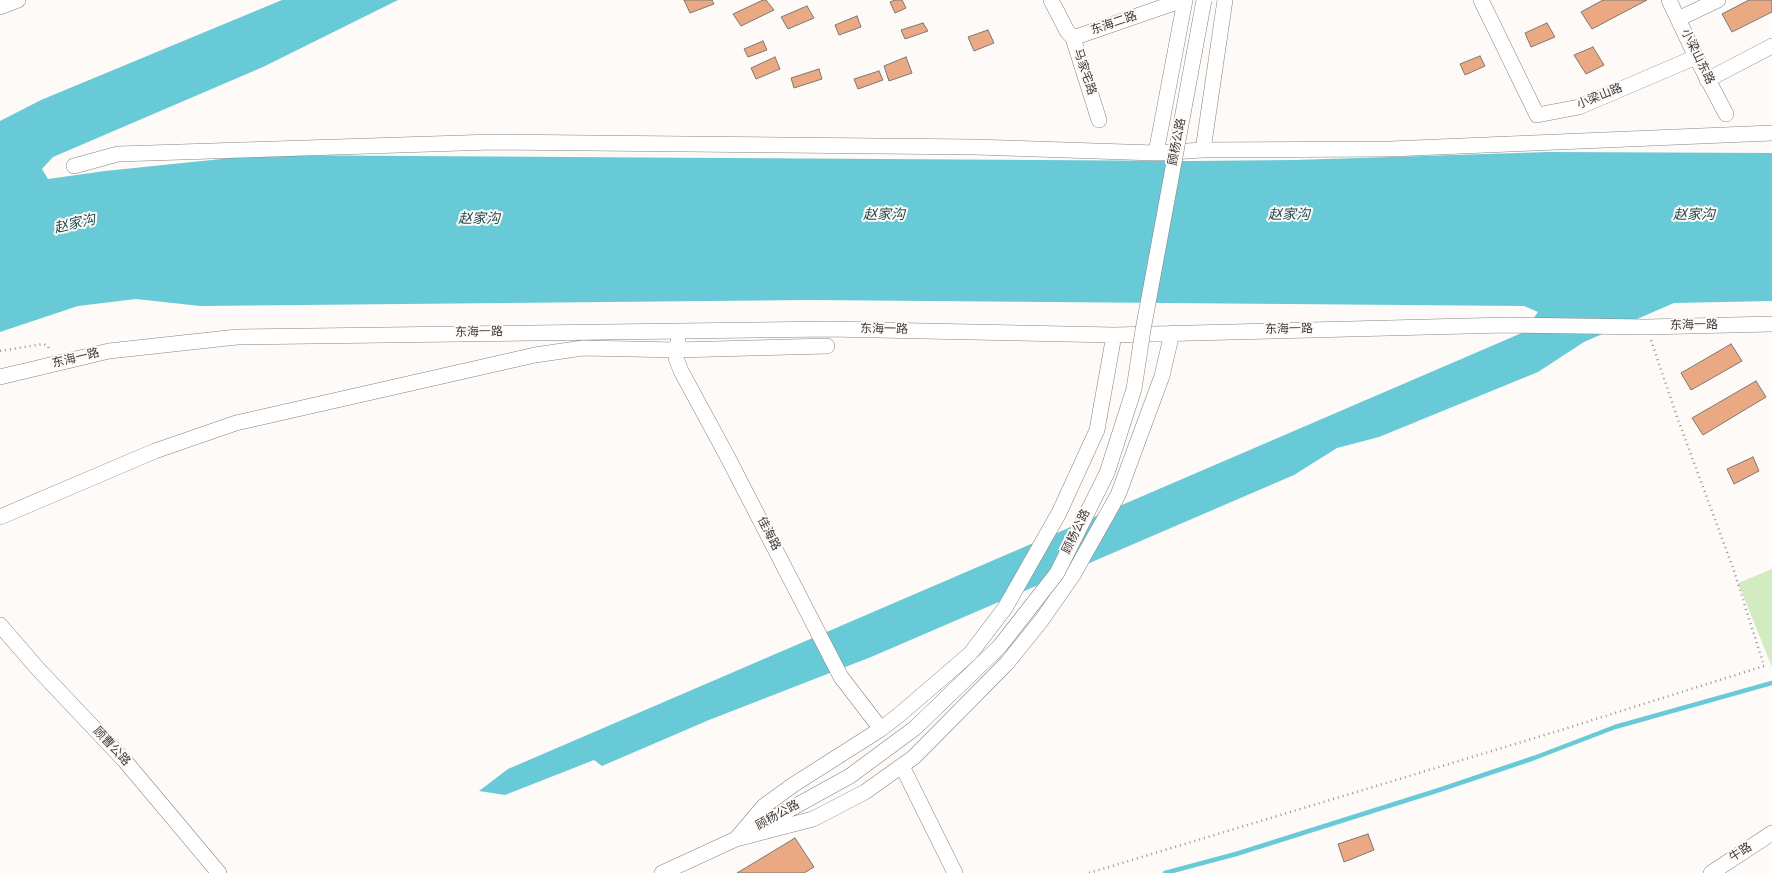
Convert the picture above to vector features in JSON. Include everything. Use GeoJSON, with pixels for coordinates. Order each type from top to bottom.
{"type":"FeatureCollection","features":[{"type":"Feature","properties":{"kind":"street"},"geometry":{"type":"LineString","coordinates":[[0,7],[18,0]]}},
{"type":"Feature","properties":{"kind":"street","name":"马家宅路"},"geometry":{"type":"LineString","coordinates":[[1051,0],[1067,31],[1073,38],[1099,120]]}},
{"type":"Feature","properties":{"kind":"street"},"geometry":{"type":"LineString","coordinates":[[1156,153],[1184,0]]}},
{"type":"Feature","properties":{"kind":"street","name":"东海二路"},"geometry":{"type":"LineString","coordinates":[[1073,38],[1184,0]]}},
{"type":"Feature","properties":{"kind":"street","name":"顾杨公路"},"geometry":{"type":"LineString","coordinates":[[662,873],[736,838],[850,776],[915,728],[1000,646],[1057,573],[1107,472],[1134,389],[1143,330],[1204,0]]}},
{"type":"Feature","properties":{"kind":"street"},"geometry":{"type":"LineString","coordinates":[[1203,150],[1226,0]]}},
{"type":"Feature","properties":{"kind":"street","name":"小梁山路"},"geometry":{"type":"LineString","coordinates":[[1481,0],[1537,115],[1579,106],[1696,57]]}},
{"type":"Feature","properties":{"kind":"street","name":"小梁山东路"},"geometry":{"type":"LineString","coordinates":[[1669,0],[1707,80],[1726,114]]}},
{"type":"Feature","properties":{"kind":"street"},"geometry":{"type":"LineString","coordinates":[[1678,19],[1718,0]]}},
{"type":"Feature","properties":{"kind":"street"},"geometry":{"type":"LineString","coordinates":[[1707,80],[1772,46]]}},
{"type":"Feature","properties":{"kind":"street"},"geometry":{"type":"LineString","coordinates":[[74,166],[118,154],[494,142],[975,147],[1156,153],[1203,150],[1390,149],[1772,133]]}},
{"type":"Feature","properties":{"kind":"street","name":"东海一路"},"geometry":{"type":"LineString","coordinates":[[0,377],[109,351],[238,337],[829,329],[1114,335],[1506,325],[1646,327],[1772,324]]}},
{"type":"Feature","properties":{"kind":"street","name":"佳海路"},"geometry":{"type":"LineString","coordinates":[[679,332],[676,358],[681,370],[841,677],[881,729]]}},
{"type":"Feature","properties":{"kind":"street"},"geometry":{"type":"LineString","coordinates":[[736,838],[813,819],[865,792],[914,757],[1007,663],[1041,621],[1073,574],[1118,495],[1162,376],[1172,333]]}},
{"type":"Feature","properties":{"kind":"street"},"geometry":{"type":"LineString","coordinates":[[736,838],[764,806],[793,785],[881,729],[970,654],[1005,608],[1059,513],[1097,430],[1114,335]]}},
{"type":"Feature","properties":{"kind":"street"},"geometry":{"type":"LineString","coordinates":[[0,517],[155,451],[236,423],[536,355],[583,348],[677,350],[828,346]]}},
{"type":"Feature","properties":{"kind":"street","name":"顾曹公路"},"geometry":{"type":"LineString","coordinates":[[0,625],[38,669],[125,761],[219,873]]}},
{"type":"Feature","properties":{"kind":"street"},"geometry":{"type":"LineString","coordinates":[[902,766],[955,873]]}},
{"type":"Feature","properties":{"kind":"street","name":"牛路"},"geometry":{"type":"LineString","coordinates":[[1711,873],[1772,833]]}},
{"type":"Feature","properties":{"kind":"path"},"geometry":{"type":"LineString","coordinates":[[1089,873],[1561,730],[1764,666],[1733,568],[1646,327]]}},
{"type":"Feature","properties":{"kind":"path"},"geometry":{"type":"LineString","coordinates":[[0,352],[43,344],[48,346],[49,351],[45,353]]}},
{"type":"Feature","properties":{"kind":"green space"},"geometry":{"type":"Polygon","coordinates":[[[1772,569],[1772,667],[1738,583],[1772,569]]]}},
{"type":"Feature","properties":{"kind":"water","name":"赵家沟"},"geometry":{"type":"Polygon","coordinates":[[[282,0],[398,0],[263,67],[53,157],[42,169],[48,179],[105,171],[260,155],[1192,161],[1295,160],[1549,152],[1772,153],[1772,301],[1674,303],[1584,342],[1538,372],[1379,437],[1337,448],[1294,475],[871,657],[709,720],[602,766],[594,760],[505,795],[479,791],[508,769],[1524,332],[1538,312],[1524,306],[810,300],[200,306],[136,299],[78,306],[0,332],[0,121],[41,100],[282,0]]]}},
{"type":"Feature","properties":{"kind":"building"},"geometry":{"type":"Polygon","coordinates":[[[684,0],[712,0],[714,4],[690,13],[684,0]]]}},
{"type":"Feature","properties":{"kind":"building"},"geometry":{"type":"Polygon","coordinates":[[[766,0],[774,10],[741,26],[733,14],[766,0]]]}},
{"type":"Feature","properties":{"kind":"building"},"geometry":{"type":"Polygon","coordinates":[[[902,0],[906,8],[895,13],[890,2],[902,0]]]}},
{"type":"Feature","properties":{"kind":"building"},"geometry":{"type":"Polygon","coordinates":[[[1603,0],[1647,0],[1592,29],[1581,12],[1603,0]]]}},
{"type":"Feature","properties":{"kind":"building"},"geometry":{"type":"Polygon","coordinates":[[[1749,0],[1772,0],[1772,12],[1732,32],[1722,14],[1749,0]]]}},
{"type":"Feature","properties":{"kind":"building"},"geometry":{"type":"Polygon","coordinates":[[[807,6],[814,18],[788,29],[781,17],[807,6]]]}},
{"type":"Feature","properties":{"kind":"building"},"geometry":{"type":"Polygon","coordinates":[[[857,16],[861,27],[839,35],[835,25],[857,16]]]}},
{"type":"Feature","properties":{"kind":"building"},"geometry":{"type":"Polygon","coordinates":[[[923,23],[928,31],[905,39],[901,30],[923,23]]]}},
{"type":"Feature","properties":{"kind":"building"},"geometry":{"type":"Polygon","coordinates":[[[1547,23],[1555,37],[1531,47],[1525,33],[1547,23]]]}},
{"type":"Feature","properties":{"kind":"building"},"geometry":{"type":"Polygon","coordinates":[[[988,30],[994,43],[974,51],[968,37],[988,30]]]}},
{"type":"Feature","properties":{"kind":"building"},"geometry":{"type":"Polygon","coordinates":[[[763,41],[767,50],[748,57],[744,49],[763,41]]]}},
{"type":"Feature","properties":{"kind":"building"},"geometry":{"type":"Polygon","coordinates":[[[1593,47],[1604,65],[1586,74],[1574,55],[1593,47]]]}},
{"type":"Feature","properties":{"kind":"building"},"geometry":{"type":"Polygon","coordinates":[[[1480,56],[1485,66],[1465,75],[1460,64],[1480,56]]]}},
{"type":"Feature","properties":{"kind":"building"},"geometry":{"type":"Polygon","coordinates":[[[775,57],[780,69],[756,79],[751,68],[775,57]]]}},
{"type":"Feature","properties":{"kind":"building"},"geometry":{"type":"Polygon","coordinates":[[[906,57],[912,73],[889,81],[884,66],[906,57]]]}},
{"type":"Feature","properties":{"kind":"building"},"geometry":{"type":"Polygon","coordinates":[[[819,69],[822,79],[794,88],[791,78],[819,69]]]}},
{"type":"Feature","properties":{"kind":"building"},"geometry":{"type":"Polygon","coordinates":[[[879,71],[883,80],[858,89],[854,79],[879,71]]]}},
{"type":"Feature","properties":{"kind":"building"},"geometry":{"type":"Polygon","coordinates":[[[1731,344],[1742,361],[1691,390],[1681,373],[1731,344]]]}},
{"type":"Feature","properties":{"kind":"building"},"geometry":{"type":"Polygon","coordinates":[[[1756,381],[1766,397],[1703,435],[1692,418],[1756,381]]]}},
{"type":"Feature","properties":{"kind":"building"},"geometry":{"type":"Polygon","coordinates":[[[1753,457],[1759,471],[1734,484],[1727,469],[1753,457]]]}},
{"type":"Feature","properties":{"kind":"building"},"geometry":{"type":"Polygon","coordinates":[[[1368,834],[1374,850],[1344,862],[1338,844],[1368,834]]]}},
{"type":"Feature","properties":{"kind":"building"},"geometry":{"type":"Polygon","coordinates":[[[795,838],[814,867],[804,873],[737,873],[795,838]]]}},
{"type":"Feature","properties":{"kind":"waterway"},"geometry":{"type":"LineString","coordinates":[[1165,873],[1236,854],[1439,790],[1534,758],[1615,727],[1772,683]]}}]}
